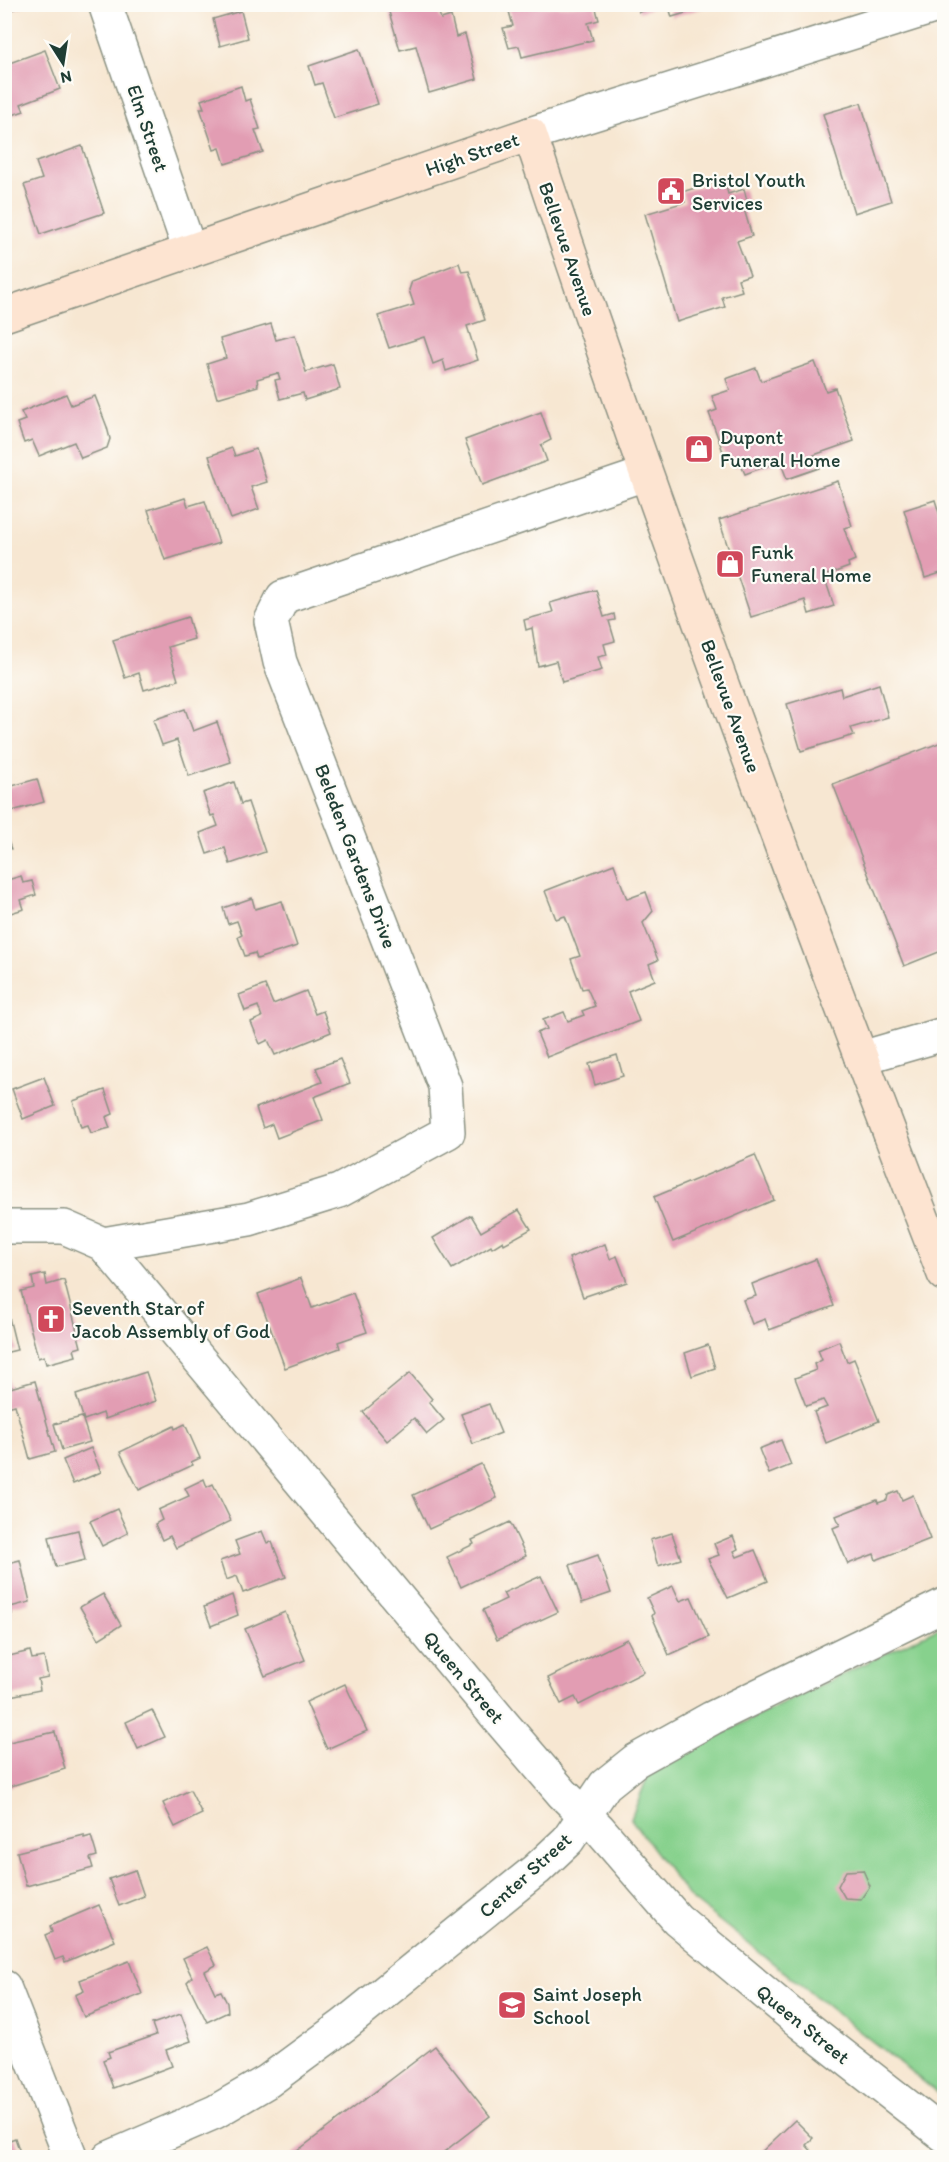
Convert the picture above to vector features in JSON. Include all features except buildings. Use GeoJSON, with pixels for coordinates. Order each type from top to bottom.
{"type":"FeatureCollection","features":[{"type":"Feature","properties":{"kind":"street","name":"Elm Street"},"geometry":{"type":"LineString","coordinates":[[105,4],[190,251]]}},
{"type":"Feature","properties":{"kind":"street","name":"High Street"},"geometry":{"type":"LineString","coordinates":[[4,315],[530,134],[943,4]]}},
{"type":"Feature","properties":{"kind":"street","name":"Bellevue Avenue"},"geometry":{"type":"LineString","coordinates":[[530,134],[645,474],[861,1058],[945,1274]]}},
{"type":"Feature","properties":{"kind":"street","name":"Beleden Gardens Drive"},"geometry":{"type":"LineString","coordinates":[[103,1244],[249,1219],[339,1191],[448,1132],[445,1086],[280,662],[271,621],[283,597],[645,474]]}},
{"type":"Feature","properties":{"kind":"street"},"geometry":{"type":"LineString","coordinates":[[861,1058],[945,1034]]}},
{"type":"Feature","properties":{"kind":"street","name":"Queen Street"},"geometry":{"type":"LineString","coordinates":[[4,1227],[64,1227],[103,1244],[503,1724],[658,1899],[684,1925],[801,2023],[945,2135]]}},
{"type":"Feature","properties":{"kind":"street","name":"Center Street"},"geometry":{"type":"LineString","coordinates":[[110,2157],[215,2112],[295,2063],[537,1869],[568,1840],[612,1778],[655,1748],[945,1605]]}},
{"type":"Feature","properties":{"kind":"street"},"geometry":{"type":"LineString","coordinates":[[4,1987],[71,2157]]}},
{"type":"Feature","properties":{"kind":"green space"},"geometry":{"type":"Polygon","coordinates":[[[944,1625],[944,2098],[688,1896],[631,1819],[651,1768],[944,1625]]]}},
{"type":"Feature","properties":{"kind":"place","name":"Bristol Youth Services"},"geometry":{"type":"Point","coordinates":[671,191]}},
{"type":"Feature","properties":{"kind":"place","name":"Dupont Funeral Home"},"geometry":{"type":"Point","coordinates":[699,449]}},
{"type":"Feature","properties":{"kind":"place","name":"Funk Funeral Home"},"geometry":{"type":"Point","coordinates":[730,564]}},
{"type":"Feature","properties":{"kind":"place","name":"Seventh Star of Jacob Assembly of God"},"geometry":{"type":"Point","coordinates":[51,1319]}},
{"type":"Feature","properties":{"kind":"place","name":"Saint Joseph School"},"geometry":{"type":"Point","coordinates":[512,2005]}}]}
